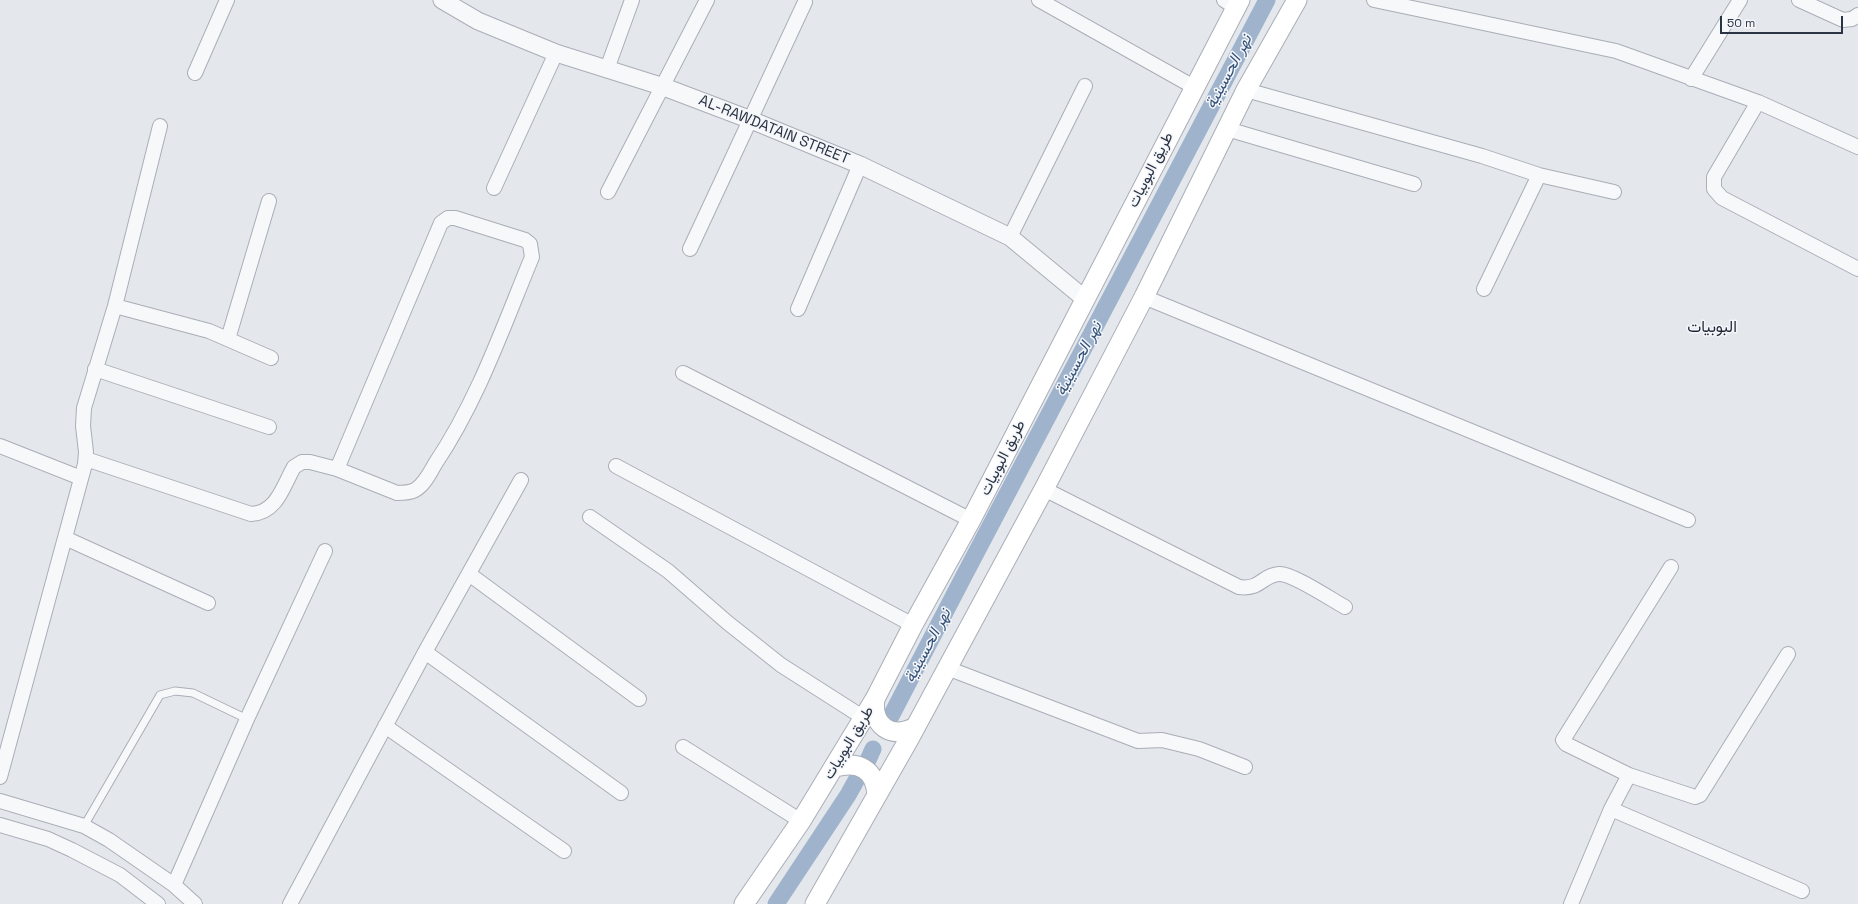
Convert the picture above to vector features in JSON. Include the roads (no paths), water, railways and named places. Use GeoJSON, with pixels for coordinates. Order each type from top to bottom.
{"type":"FeatureCollection","features":[{"type":"Feature","properties":{"kind":"main road"},"geometry":{"type":"LineString","coordinates":[[815,904],[878,795],[1044,489],[1144,297],[1246,90],[1297,0]]}},
{"type":"Feature","properties":{"kind":"main road","name":"طريق البوبيات"},"geometry":{"type":"LineString","coordinates":[[744,904],[801,821],[876,699],[913,625],[971,520],[1194,87],[1233,2]]}},
{"type":"Feature","properties":{"kind":"main road"},"geometry":{"type":"LineString","coordinates":[[876,699],[874,708],[876,718],[881,725],[897,733],[907,732],[915,727]]}},
{"type":"Feature","properties":{"kind":"main road"},"geometry":{"type":"LineString","coordinates":[[835,767],[845,764],[855,765],[865,769],[872,776],[878,795]]}},
{"type":"Feature","properties":{"kind":"street"},"geometry":{"type":"LineString","coordinates":[[195,73],[227,0]]}},
{"type":"Feature","properties":{"kind":"street","name":"AL-RAWDATAIN STREET"},"geometry":{"type":"LineString","coordinates":[[442,0],[478,21],[556,53],[664,87],[751,120],[860,165],[1010,237],[1085,299]]}},
{"type":"Feature","properties":{"kind":"street"},"geometry":{"type":"LineString","coordinates":[[607,69],[632,0]]}},
{"type":"Feature","properties":{"kind":"street"},"geometry":{"type":"LineString","coordinates":[[608,192],[664,87],[707,0]]}},
{"type":"Feature","properties":{"kind":"street"},"geometry":{"type":"LineString","coordinates":[[1039,0],[1194,87]]}},
{"type":"Feature","properties":{"kind":"street"},"geometry":{"type":"LineString","coordinates":[[1374,0],[1616,51],[1758,102],[1858,146]]}},
{"type":"Feature","properties":{"kind":"street"},"geometry":{"type":"LineString","coordinates":[[1691,79],[1740,0]]}},
{"type":"Feature","properties":{"kind":"street"},"geometry":{"type":"LineString","coordinates":[[1799,0],[1843,20],[1852,19],[1858,15]]}},
{"type":"Feature","properties":{"kind":"street"},"geometry":{"type":"LineString","coordinates":[[690,249],[805,2]]}},
{"type":"Feature","properties":{"kind":"street"},"geometry":{"type":"LineString","coordinates":[[494,188],[556,53]]}},
{"type":"Feature","properties":{"kind":"street"},"geometry":{"type":"LineString","coordinates":[[1010,237],[1084,86]]}},
{"type":"Feature","properties":{"kind":"street"},"geometry":{"type":"LineString","coordinates":[[1246,90],[1482,156],[1539,174],[1614,192]]}},
{"type":"Feature","properties":{"kind":"street"},"geometry":{"type":"LineString","coordinates":[[1758,102],[1714,177],[1714,189],[1722,198],[1858,269]]}},
{"type":"Feature","properties":{"kind":"street"},"geometry":{"type":"LineString","coordinates":[[0,778],[86,459],[83,417],[95,369],[114,306],[160,126]]}},
{"type":"Feature","properties":{"kind":"street"},"geometry":{"type":"LineString","coordinates":[[1227,129],[1414,184]]}},
{"type":"Feature","properties":{"kind":"street"},"geometry":{"type":"LineString","coordinates":[[798,309],[860,165]]}},
{"type":"Feature","properties":{"kind":"street"},"geometry":{"type":"LineString","coordinates":[[1484,289],[1539,174]]}},
{"type":"Feature","properties":{"kind":"street"},"geometry":{"type":"LineString","coordinates":[[228,339],[269,201]]}},
{"type":"Feature","properties":{"kind":"street"},"geometry":{"type":"LineString","coordinates":[[86,459],[251,514],[258,514],[271,508],[298,464],[310,462],[337,469],[397,493],[414,491],[423,483],[454,433],[481,381],[532,257],[530,244],[525,240],[455,218],[448,218],[441,223],[337,469]]}},
{"type":"Feature","properties":{"kind":"street"},"geometry":{"type":"LineString","coordinates":[[1144,297],[1688,520]]}},
{"type":"Feature","properties":{"kind":"street"},"geometry":{"type":"LineString","coordinates":[[114,306],[209,330],[271,358]]}},
{"type":"Feature","properties":{"kind":"street"},"geometry":{"type":"LineString","coordinates":[[95,369],[269,427]]}},
{"type":"Feature","properties":{"kind":"street"},"geometry":{"type":"LineString","coordinates":[[683,373],[971,520]]}},
{"type":"Feature","properties":{"kind":"street"},"geometry":{"type":"LineString","coordinates":[[0,446],[81,478]]}},
{"type":"Feature","properties":{"kind":"street"},"geometry":{"type":"LineString","coordinates":[[616,466],[913,625]]}},
{"type":"Feature","properties":{"kind":"street"},"geometry":{"type":"LineString","coordinates":[[290,904],[425,652],[521,480]]}},
{"type":"Feature","properties":{"kind":"street"},"geometry":{"type":"LineString","coordinates":[[1044,489],[1239,587],[1254,587],[1270,576],[1280,574],[1293,576],[1345,607]]}},
{"type":"Feature","properties":{"kind":"street"},"geometry":{"type":"LineString","coordinates":[[590,517],[668,571],[728,623],[781,665],[864,718]]}},
{"type":"Feature","properties":{"kind":"street"},"geometry":{"type":"LineString","coordinates":[[65,538],[208,603]]}},
{"type":"Feature","properties":{"kind":"street"},"geometry":{"type":"LineString","coordinates":[[174,885],[247,718],[325,551]]}},
{"type":"Feature","properties":{"kind":"street"},"geometry":{"type":"LineString","coordinates":[[1671,567],[1563,740],[1566,744],[1629,774],[1695,797],[1700,795],[1788,654]]}},
{"type":"Feature","properties":{"kind":"street"},"geometry":{"type":"LineString","coordinates":[[469,574],[639,699]]}},
{"type":"Feature","properties":{"kind":"street"},"geometry":{"type":"LineString","coordinates":[[425,652],[621,793]]}},
{"type":"Feature","properties":{"kind":"street"},"geometry":{"type":"LineString","coordinates":[[946,668],[1138,742],[1162,740],[1199,749],[1245,767]]}},
{"type":"Feature","properties":{"kind":"street"},"geometry":{"type":"LineString","coordinates":[[385,726],[564,851]]}},
{"type":"Feature","properties":{"kind":"street"},"geometry":{"type":"LineString","coordinates":[[683,747],[801,821]]}},
{"type":"Feature","properties":{"kind":"street"},"geometry":{"type":"LineString","coordinates":[[1571,904],[1611,810],[1629,774]]}},
{"type":"Feature","properties":{"kind":"street"},"geometry":{"type":"LineString","coordinates":[[0,801],[84,826],[110,840],[174,885],[195,904]]}},
{"type":"Feature","properties":{"kind":"street"},"geometry":{"type":"LineString","coordinates":[[1611,810],[1802,891]]}},
{"type":"Feature","properties":{"kind":"street"},"geometry":{"type":"LineString","coordinates":[[0,825],[48,839],[72,850],[120,875],[158,904]]}},
{"type":"Feature","properties":{"kind":"lane"},"geometry":{"type":"LineString","coordinates":[[84,826],[160,695],[175,691],[192,693],[247,718]]}},
{"type":"Feature","properties":{"kind":"waterway","name":"نهر الحسينية"},"geometry":{"type":"LineString","coordinates":[[890,718],[1267,0]]}},
{"type":"Feature","properties":{"kind":"waterway","name":"نهر الحسينية"},"geometry":{"type":"LineString","coordinates":[[868,760],[873,749]]}},
{"type":"Feature","properties":{"kind":"waterway","name":"نهر الحسينية"},"geometry":{"type":"LineString","coordinates":[[776,904],[848,795],[858,777]]}},
{"type":"Feature","properties":{"kind":"district","name":"البوبيات"},"geometry":{"type":"Point","coordinates":[1712,328]}}]}
